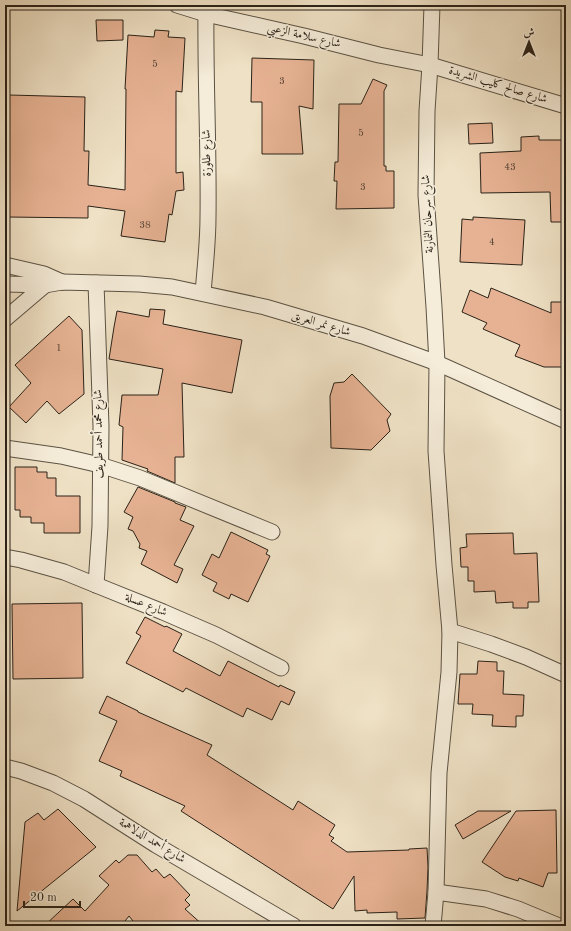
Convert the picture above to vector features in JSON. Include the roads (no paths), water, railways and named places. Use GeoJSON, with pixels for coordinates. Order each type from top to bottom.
{"type":"FeatureCollection","features":[{"type":"Feature","properties":{"kind":"street","name":"شارع سلامة الزعبي"},"geometry":{"type":"LineString","coordinates":[[177,5],[206,9],[379,55],[430,65]]}},
{"type":"Feature","properties":{"kind":"street","name":"شارع سرحان النمارنة"},"geometry":{"type":"LineString","coordinates":[[432,5],[427,111],[426,195],[437,363],[436,451],[450,631],[449,672],[439,773],[436,892],[433,926]]}},
{"type":"Feature","properties":{"kind":"street","name":"شارع طلوزة"},"geometry":{"type":"LineString","coordinates":[[203,293],[207,254],[208,218],[206,9]]}},
{"type":"Feature","properties":{"kind":"street","name":"شارع صالح كليب الشريدة"},"geometry":{"type":"LineString","coordinates":[[430,65],[566,106]]}},
{"type":"Feature","properties":{"kind":"street","name":"شارع نمر العريق"},"geometry":{"type":"LineString","coordinates":[[5,265],[44,274],[62,282]]}},
{"type":"Feature","properties":{"kind":"street","name":"شارع نمر العريق"},"geometry":{"type":"LineString","coordinates":[[5,284],[45,285],[62,282],[139,284],[172,287],[265,306],[363,336],[437,363],[566,421]]}},
{"type":"Feature","properties":{"kind":"street","name":"شارع محمد أحمد طريف"},"geometry":{"type":"LineString","coordinates":[[96,284],[101,426],[100,526],[96,585]]}},
{"type":"Feature","properties":{"kind":"street"},"geometry":{"type":"LineString","coordinates":[[5,319],[45,285]]}},
{"type":"Feature","properties":{"kind":"street"},"geometry":{"type":"LineString","coordinates":[[5,448],[60,456],[100,465],[140,478],[272,532]]}},
{"type":"Feature","properties":{"kind":"street","name":"شارع عسلة"},"geometry":{"type":"LineString","coordinates":[[5,557],[64,572],[216,635],[280,668]]}},
{"type":"Feature","properties":{"kind":"street"},"geometry":{"type":"LineString","coordinates":[[450,631],[526,657],[566,675]]}},
{"type":"Feature","properties":{"kind":"street","name":"شارع أحمد الدلاهمة"},"geometry":{"type":"LineString","coordinates":[[5,767],[53,783],[84,799],[156,845],[294,926]]}},
{"type":"Feature","properties":{"kind":"street"},"geometry":{"type":"LineString","coordinates":[[436,892],[486,899],[518,909],[559,926]]}}]}
